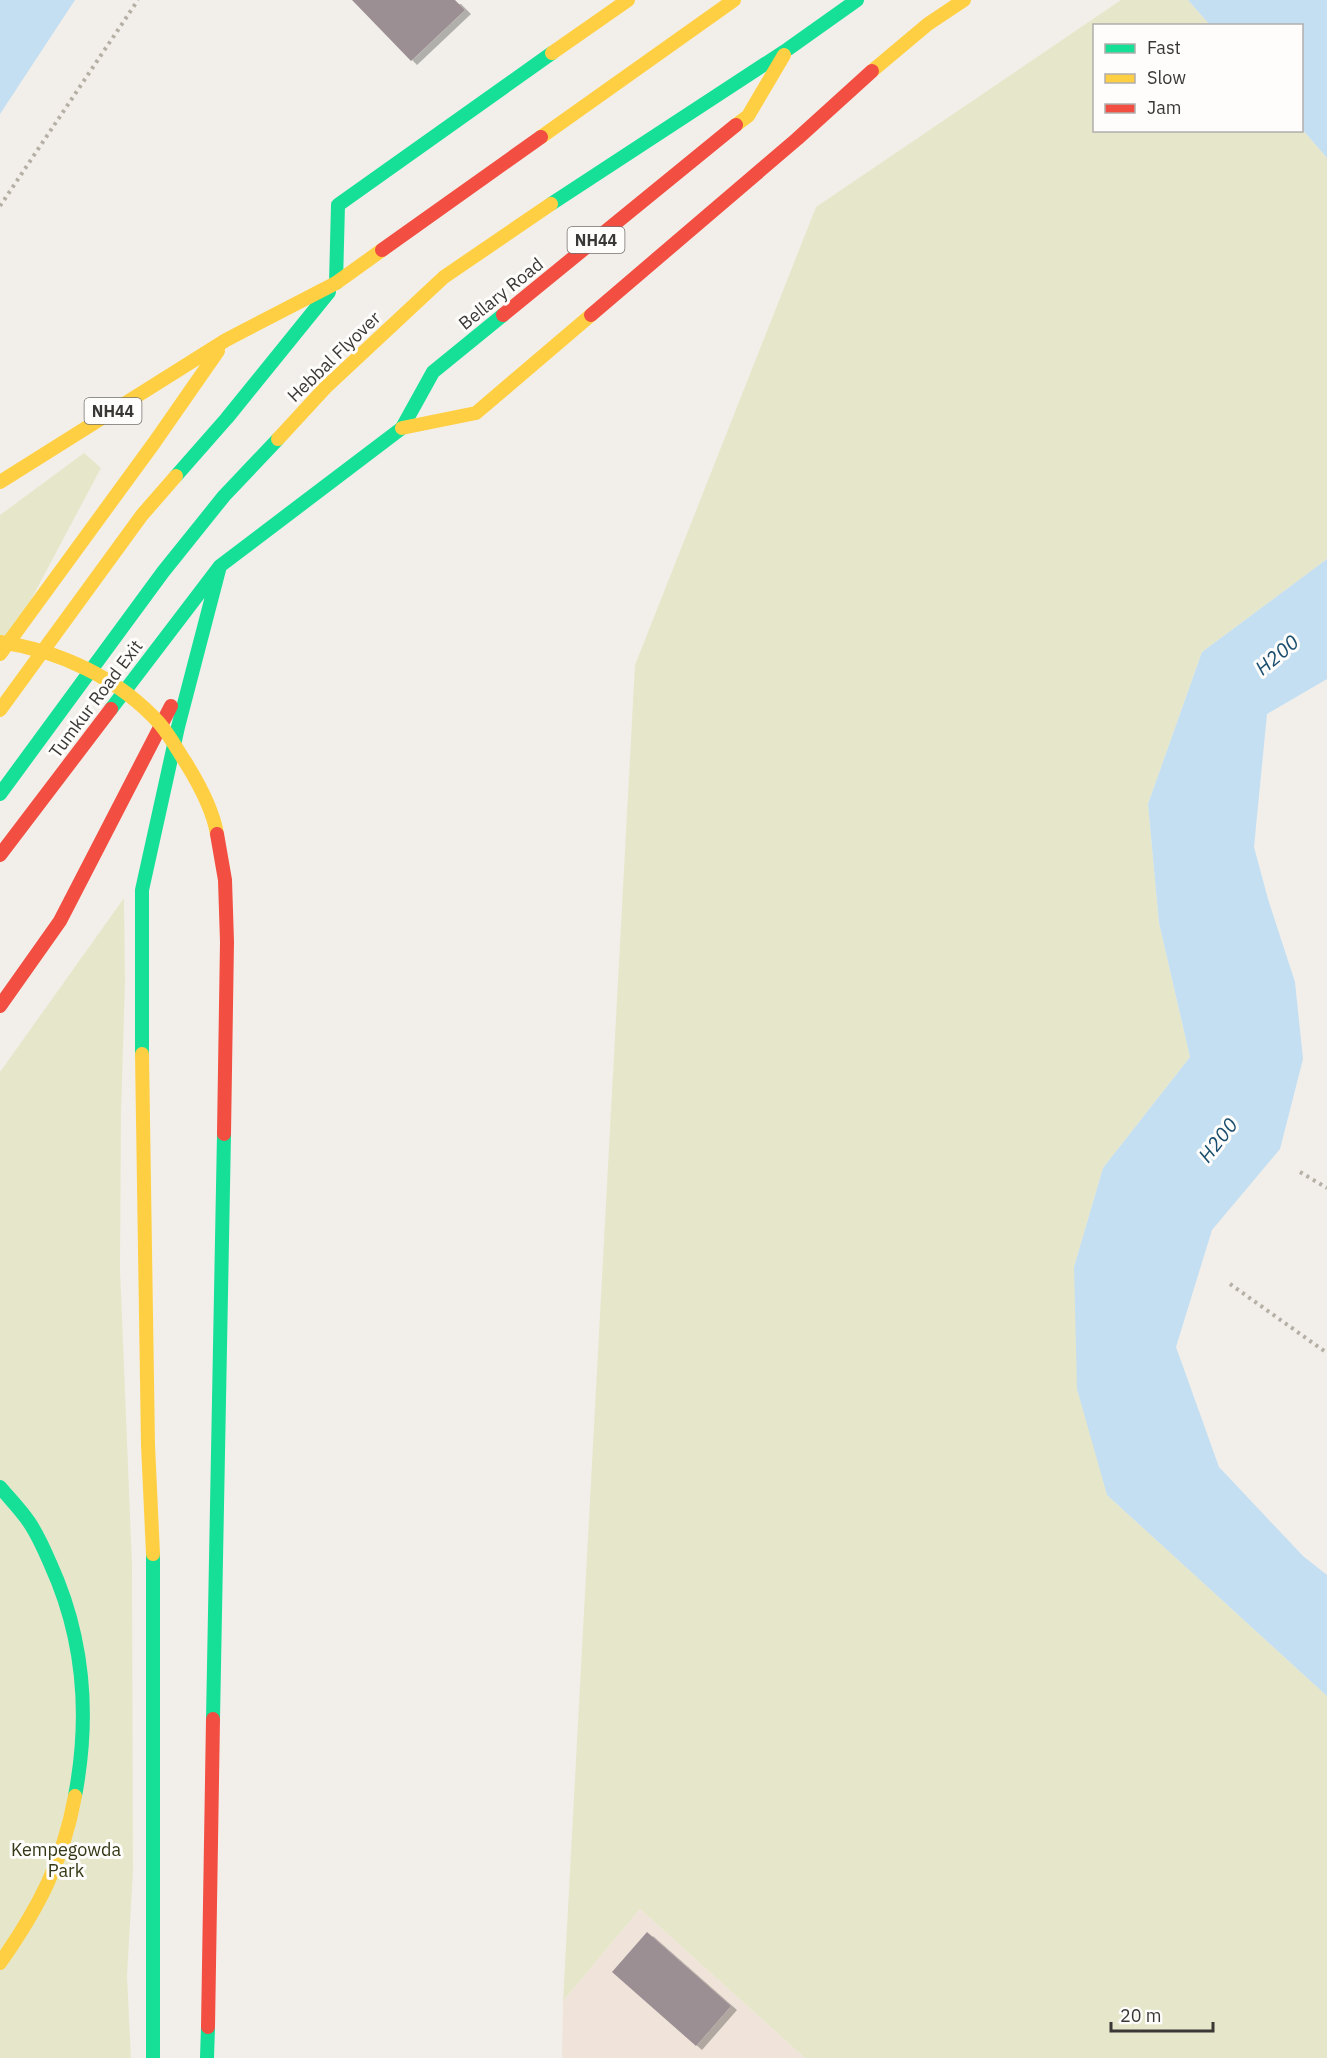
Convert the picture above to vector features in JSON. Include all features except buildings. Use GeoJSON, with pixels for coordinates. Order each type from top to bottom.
{"type":"FeatureCollection","features":[{"type":"Feature","properties":{"kind":"main road"},"geometry":{"type":"LineString","coordinates":[[336,283],[338,205],[628,0]]}},
{"type":"Feature","properties":{"kind":"main road","name":"NH44"},"geometry":{"type":"LineString","coordinates":[[0,482],[226,340],[336,283],[734,0]]}},
{"type":"Feature","properties":{"kind":"main road","name":"Bellary Road"},"geometry":{"type":"LineString","coordinates":[[220,566],[402,428],[433,372],[748,116],[788,49],[857,0]]}},
{"type":"Feature","properties":{"kind":"main road"},"geometry":{"type":"LineString","coordinates":[[402,428],[476,413],[797,139],[888,56],[928,24],[964,0]]}},
{"type":"Feature","properties":{"kind":"main road","name":"Hebbal Flyover"},"geometry":{"type":"LineString","coordinates":[[0,794],[163,572],[224,496],[325,388],[444,277],[525,221],[788,49]]}},
{"type":"Feature","properties":{"kind":"main road","name":"Hebbal Flyover"},"geometry":{"type":"LineString","coordinates":[[0,710],[142,515],[227,418],[336,283]]}},
{"type":"Feature","properties":{"kind":"main road"},"geometry":{"type":"LineString","coordinates":[[0,654],[226,340]]}},
{"type":"Feature","properties":{"kind":"main road"},"geometry":{"type":"LineString","coordinates":[[153,2058],[153,1531],[148,1445],[141,1089],[142,890],[178,727],[220,566]]}},
{"type":"Feature","properties":{"kind":"main road","name":"Tumkur Road Exit"},"geometry":{"type":"LineString","coordinates":[[0,855],[220,566]]}},
{"type":"Feature","properties":{"kind":"main road"},"geometry":{"type":"LineString","coordinates":[[0,642],[28,646],[77,663],[120,687],[160,725],[196,779],[216,825],[225,880],[227,942],[207,2058]]}},
{"type":"Feature","properties":{"kind":"main road"},"geometry":{"type":"LineString","coordinates":[[0,1006],[60,921],[195,659]]}},
{"type":"Feature","properties":{"kind":"main road"},"geometry":{"type":"LineString","coordinates":[[0,1487],[30,1522],[55,1571],[74,1622],[82,1666],[84,1712],[82,1759],[74,1810],[63,1844],[51,1879],[29,1922],[0,1963]]}},
{"type":"Feature","properties":{"kind":"path"},"geometry":{"type":"LineString","coordinates":[[0,206],[138,0]]}},
{"type":"Feature","properties":{"kind":"path"},"geometry":{"type":"LineString","coordinates":[[1300,1172],[1327,1188]]}},
{"type":"Feature","properties":{"kind":"path"},"geometry":{"type":"LineString","coordinates":[[1230,1284],[1327,1353]]}},
{"type":"Feature","properties":{"kind":"shaded area"},"geometry":{"type":"Polygon","coordinates":[[[640,1909],[805,2058],[562,2058],[563,2001],[640,1909]]]}},
{"type":"Feature","properties":{"kind":"green space"},"geometry":{"type":"Polygon","coordinates":[[[1121,0],[1188,0],[1209,24],[1093,24],[1093,132],[1303,132],[1303,130],[1327,158],[1327,559],[1202,652],[1148,804],[1159,923],[1190,1057],[1103,1168],[1074,1267],[1107,1495],[1327,1696],[1327,2058],[805,2058],[640,1909],[563,2001],[635,665],[816,207],[1121,0]]]}},
{"type":"Feature","properties":{"kind":"green space"},"geometry":{"type":"Polygon","coordinates":[[[84,453],[101,468],[0,658],[0,515],[84,453]]]}},
{"type":"Feature","properties":{"kind":"green space","name":"Kempegowda Park"},"geometry":{"type":"Polygon","coordinates":[[[124,898],[125,982],[120,1269],[132,1563],[133,1871],[127,1976],[131,2058],[0,2058],[0,1072],[124,898]]]}},
{"type":"Feature","properties":{"kind":"water"},"geometry":{"type":"Polygon","coordinates":[[[0,0],[75,0],[0,114],[0,0]]]}},
{"type":"Feature","properties":{"kind":"water"},"geometry":{"type":"Polygon","coordinates":[[[1188,0],[1327,0],[1327,158],[1303,130],[1303,24],[1209,24],[1188,0]]]}},
{"type":"Feature","properties":{"kind":"water","name":"H200"},"geometry":{"type":"Polygon","coordinates":[[[1327,559],[1327,679],[1267,714],[1254,847],[1295,982],[1303,1059],[1280,1149],[1212,1230],[1176,1347],[1219,1467],[1303,1556],[1327,1575],[1327,1696],[1107,1495],[1077,1389],[1074,1267],[1103,1168],[1190,1057],[1159,923],[1148,804],[1202,652],[1327,559]]]}},
{"type":"Feature","properties":{"kind":"traffic: fast"},"geometry":{"type":"LineString","coordinates":[[551,204],[788,49],[857,0]]}},
{"type":"Feature","properties":{"kind":"traffic: fast"},"geometry":{"type":"LineString","coordinates":[[336,283],[338,205],[552,53]]}},
{"type":"Feature","properties":{"kind":"traffic: fast"},"geometry":{"type":"LineString","coordinates":[[176,476],[227,418],[329,292]]}},
{"type":"Feature","properties":{"kind":"traffic: fast"},"geometry":{"type":"LineString","coordinates":[[111,709],[220,566],[402,428],[433,372],[503,315]]}},
{"type":"Feature","properties":{"kind":"traffic: fast"},"geometry":{"type":"LineString","coordinates":[[0,794],[163,572],[224,496],[278,439]]}},
{"type":"Feature","properties":{"kind":"traffic: fast"},"geometry":{"type":"LineString","coordinates":[[142,1054],[142,890],[178,727],[220,566]]}},
{"type":"Feature","properties":{"kind":"traffic: fast"},"geometry":{"type":"LineString","coordinates":[[213,1719],[224,1134]]}},
{"type":"Feature","properties":{"kind":"traffic: fast"},"geometry":{"type":"LineString","coordinates":[[0,1487],[26,1518],[38,1537],[61,1591],[77,1648],[83,1707],[80,1766],[75,1796]]}},
{"type":"Feature","properties":{"kind":"traffic: fast"},"geometry":{"type":"LineString","coordinates":[[153,1554],[153,2058]]}},
{"type":"Feature","properties":{"kind":"traffic: fast"},"geometry":{"type":"LineString","coordinates":[[207,2058],[208,2027]]}},
{"type":"Feature","properties":{"kind":"traffic: slow"},"geometry":{"type":"LineString","coordinates":[[552,53],[628,0]]}},
{"type":"Feature","properties":{"kind":"traffic: slow"},"geometry":{"type":"LineString","coordinates":[[541,137],[734,0]]}},
{"type":"Feature","properties":{"kind":"traffic: slow"},"geometry":{"type":"LineString","coordinates":[[872,71],[928,24],[964,0]]}},
{"type":"Feature","properties":{"kind":"traffic: slow"},"geometry":{"type":"LineString","coordinates":[[736,125],[748,116],[784,55]]}},
{"type":"Feature","properties":{"kind":"traffic: slow"},"geometry":{"type":"LineString","coordinates":[[278,439],[325,388],[444,277],[551,204]]}},
{"type":"Feature","properties":{"kind":"traffic: slow"},"geometry":{"type":"LineString","coordinates":[[0,482],[226,340],[336,283],[382,250]]}},
{"type":"Feature","properties":{"kind":"traffic: slow"},"geometry":{"type":"LineString","coordinates":[[402,428],[476,413],[591,315]]}},
{"type":"Feature","properties":{"kind":"traffic: slow"},"geometry":{"type":"LineString","coordinates":[[0,654],[218,351]]}},
{"type":"Feature","properties":{"kind":"traffic: slow"},"geometry":{"type":"LineString","coordinates":[[0,710],[142,515],[176,476]]}},
{"type":"Feature","properties":{"kind":"traffic: slow"},"geometry":{"type":"LineString","coordinates":[[0,642],[45,652],[87,669],[107,680],[144,708],[171,738],[191,771],[209,807],[217,834]]}},
{"type":"Feature","properties":{"kind":"traffic: slow"},"geometry":{"type":"LineString","coordinates":[[142,1054],[148,1445],[153,1554]]}},
{"type":"Feature","properties":{"kind":"traffic: slow"},"geometry":{"type":"LineString","coordinates":[[0,1963],[37,1904],[56,1864],[75,1796]]}},
{"type":"Feature","properties":{"kind":"traffic: jam"},"geometry":{"type":"LineString","coordinates":[[591,315],[797,139],[872,71]]}},
{"type":"Feature","properties":{"kind":"traffic: jam"},"geometry":{"type":"LineString","coordinates":[[503,315],[736,125]]}},
{"type":"Feature","properties":{"kind":"traffic: jam"},"geometry":{"type":"LineString","coordinates":[[382,250],[541,137]]}},
{"type":"Feature","properties":{"kind":"traffic: jam"},"geometry":{"type":"LineString","coordinates":[[0,1006],[60,921],[171,706]]}},
{"type":"Feature","properties":{"kind":"traffic: jam"},"geometry":{"type":"LineString","coordinates":[[0,855],[111,709]]}},
{"type":"Feature","properties":{"kind":"traffic: jam"},"geometry":{"type":"LineString","coordinates":[[217,834],[225,880],[227,942],[224,1134]]}},
{"type":"Feature","properties":{"kind":"traffic: jam"},"geometry":{"type":"LineString","coordinates":[[208,2027],[213,1719]]}}]}
